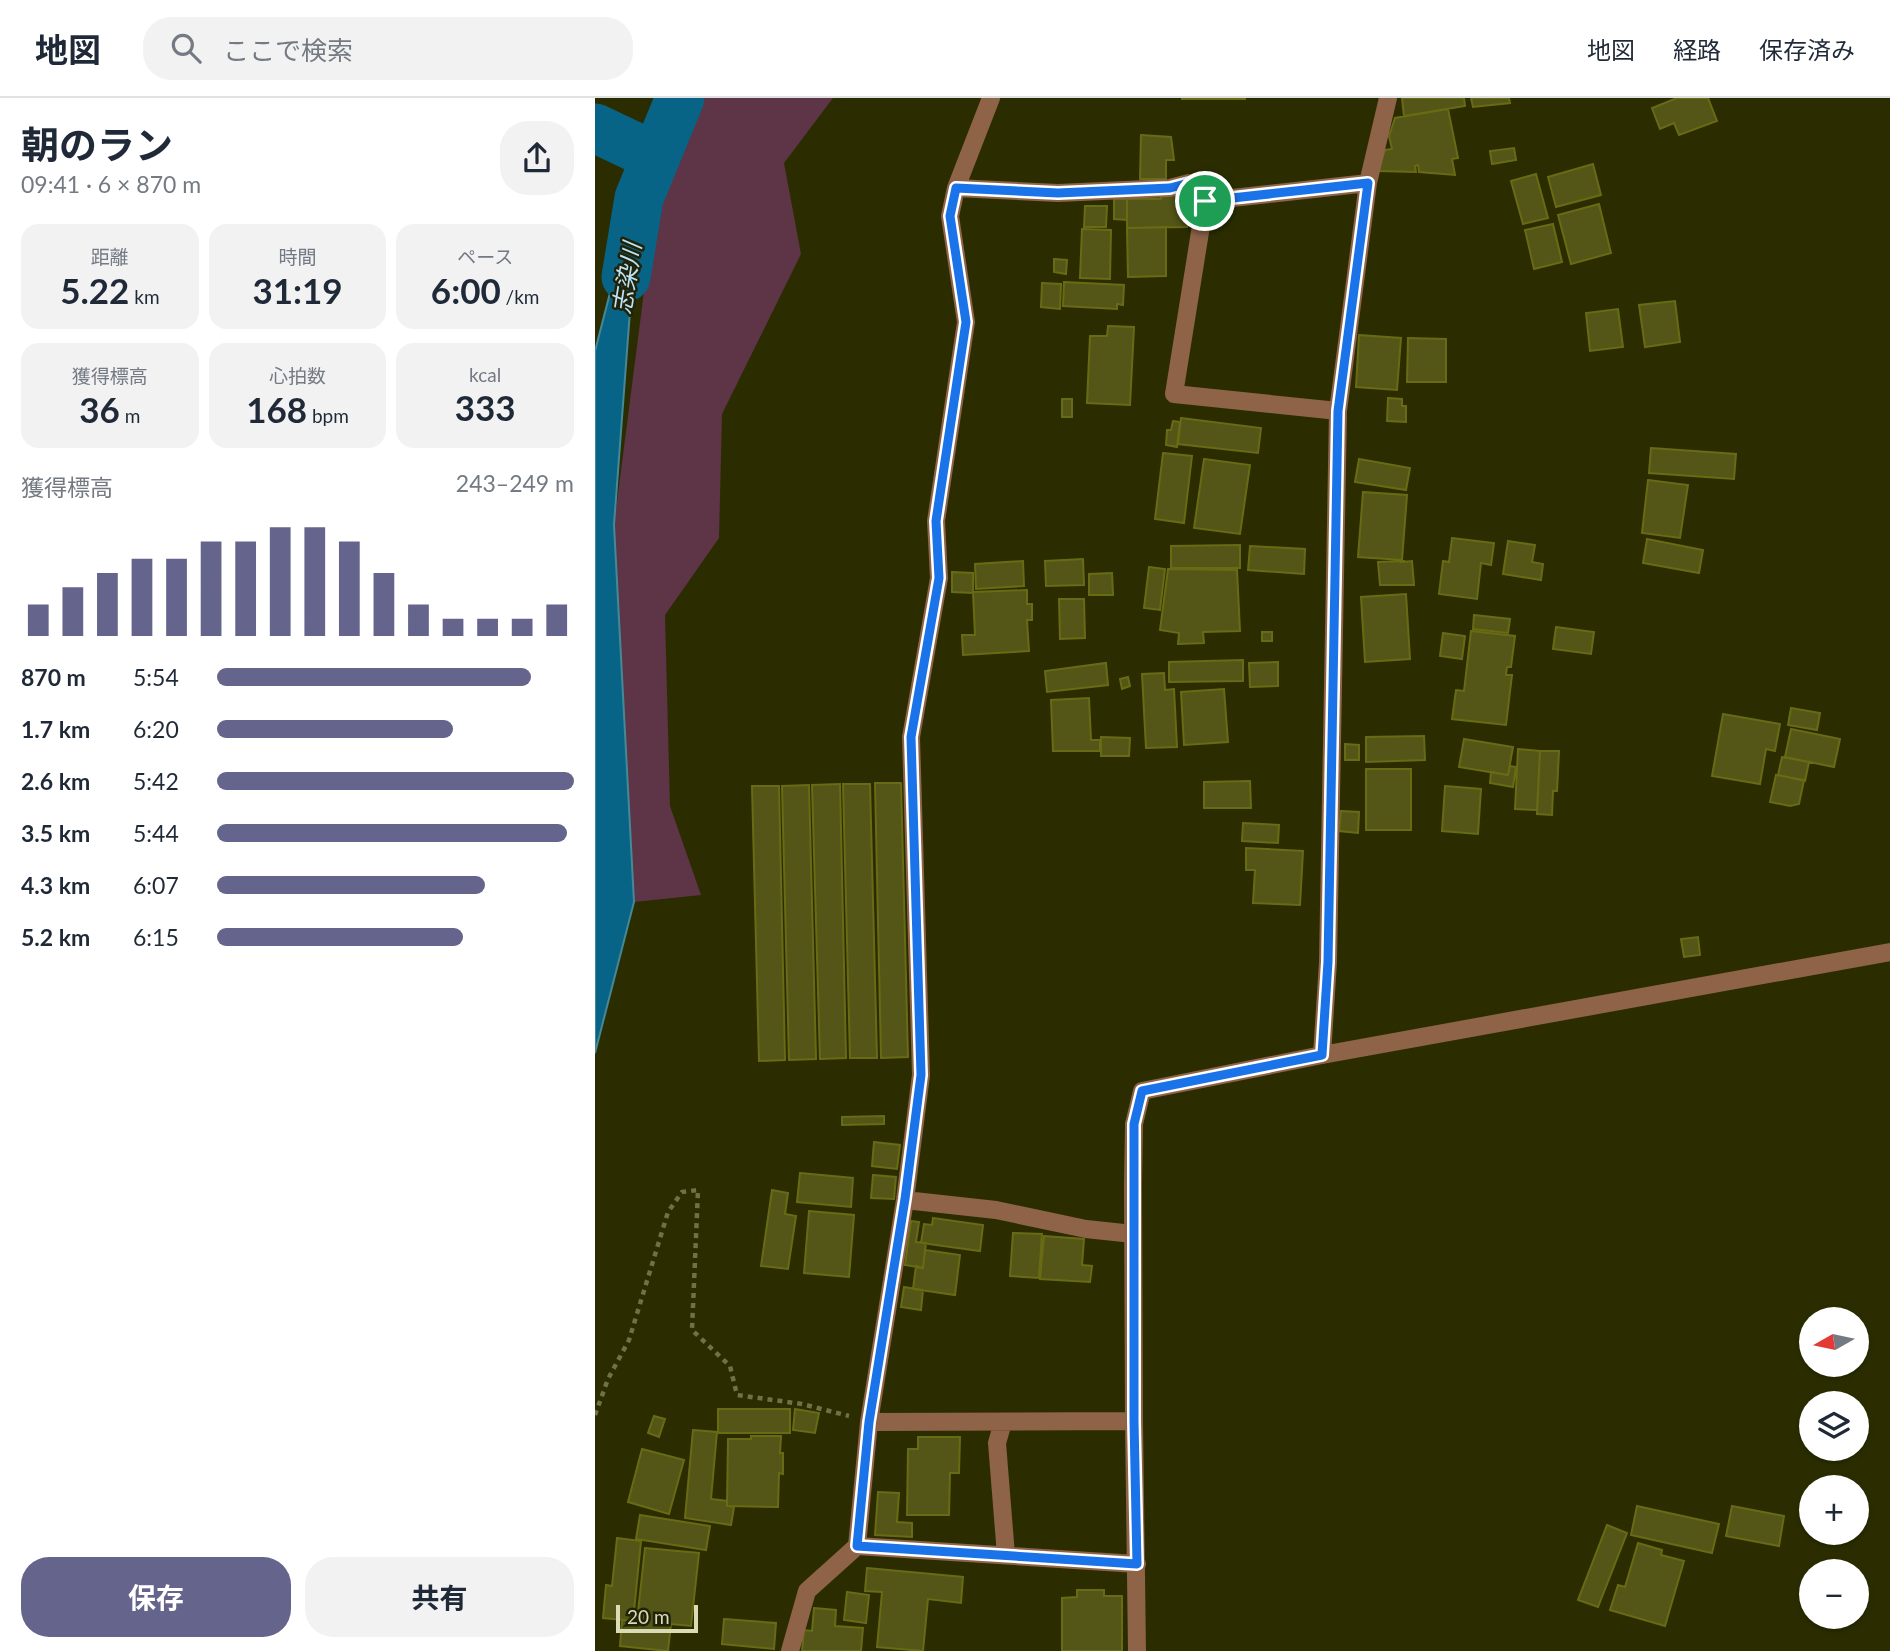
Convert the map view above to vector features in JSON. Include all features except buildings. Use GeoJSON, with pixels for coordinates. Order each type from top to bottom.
{"type":"FeatureCollection","features":[{"type":"Feature","properties":{"kind":"street"},"geometry":{"type":"LineString","coordinates":[[790,1651],[807,1591],[857,1546],[869,1422],[905,1199],[921,1075],[911,737],[939,578],[936,521],[966,322],[950,216],[956,188],[991,98]]}},
{"type":"Feature","properties":{"kind":"street"},"geometry":{"type":"LineString","coordinates":[[1322,1055],[1329,948],[1338,411],[1368,183],[1388,98]]}},
{"type":"Feature","properties":{"kind":"street"},"geometry":{"type":"LineString","coordinates":[[956,188],[1058,193],[1170,188],[1189,183],[1205,201]]}},
{"type":"Feature","properties":{"kind":"street"},"geometry":{"type":"LineString","coordinates":[[1205,201],[1368,183]]}},
{"type":"Feature","properties":{"kind":"street"},"geometry":{"type":"LineString","coordinates":[[1205,201],[1174,394],[1338,411]]}},
{"type":"Feature","properties":{"kind":"street"},"geometry":{"type":"LineString","coordinates":[[1137,1651],[1133,1234],[1134,1124],[1142,1091],[1322,1055],[1890,952]]}},
{"type":"Feature","properties":{"kind":"street"},"geometry":{"type":"LineString","coordinates":[[905,1199],[996,1210],[1086,1229],[1133,1234]]}},
{"type":"Feature","properties":{"kind":"street"},"geometry":{"type":"LineString","coordinates":[[869,1422],[1134,1421]]}},
{"type":"Feature","properties":{"kind":"street"},"geometry":{"type":"LineString","coordinates":[[1003,1422],[997,1443],[1006,1555]]}},
{"type":"Feature","properties":{"kind":"street"},"geometry":{"type":"LineString","coordinates":[[857,1546],[1137,1564]]}},
{"type":"Feature","properties":{"kind":"path"},"geometry":{"type":"LineString","coordinates":[[595,1415],[608,1379],[629,1340],[668,1212],[682,1192],[698,1190],[692,1331],[730,1366],[737,1395],[802,1404],[869,1422]]}},
{"type":"Feature","properties":{"kind":"shaded area"},"geometry":{"type":"Polygon","coordinates":[[[693,98],[833,98],[784,163],[801,254],[722,414],[719,538],[665,615],[670,806],[701,895],[634,902],[614,525],[650,245],[693,98]]]}},
{"type":"Feature","properties":{"kind":"water"},"geometry":{"type":"Polygon","coordinates":[[[640,177],[614,525],[634,902],[595,1053],[595,351],[640,177]]]}},
{"type":"Feature","properties":{"kind":"waterway","name":"志染川"},"geometry":{"type":"LineString","coordinates":[[626,277],[639,198],[680,98]]}},
{"type":"Feature","properties":{"kind":"waterway"},"geometry":{"type":"LineString","coordinates":[[595,128],[656,157]]}},
{"type":"Feature","properties":{"kind":"route"},"geometry":{"type":"LineString","coordinates":[[1189,183],[1205,201],[1368,183],[1338,411],[1328,962],[1322,1055],[1142,1091],[1134,1124],[1137,1564],[857,1546],[869,1422],[905,1199],[921,1075],[911,737],[939,578],[936,521],[966,322],[950,216],[956,188],[1058,193],[1170,188],[1189,183]]}}]}
